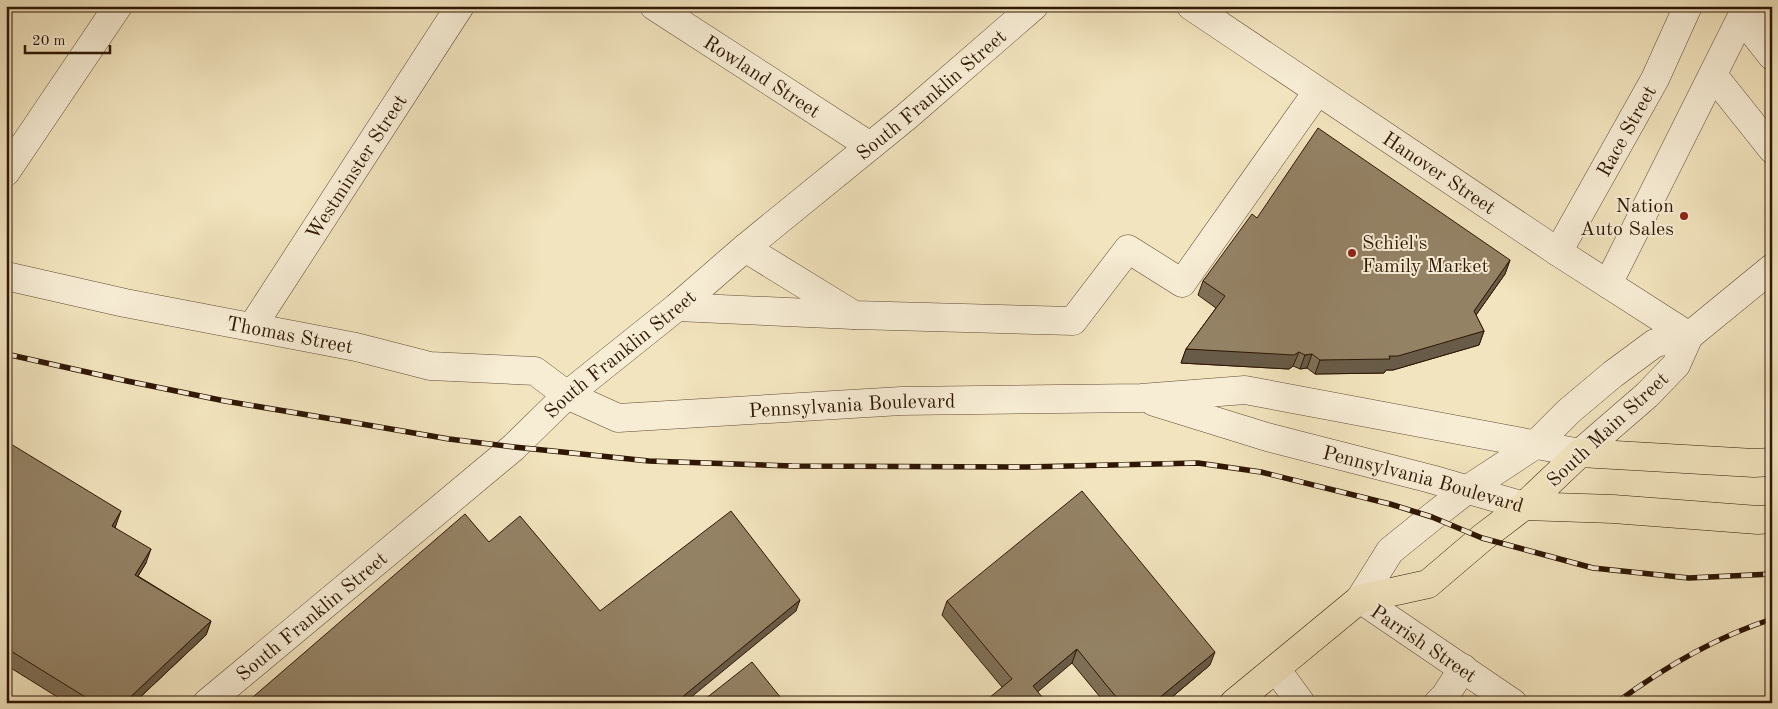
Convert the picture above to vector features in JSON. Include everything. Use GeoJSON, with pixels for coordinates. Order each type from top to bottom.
{"type":"FeatureCollection","features":[{"type":"Feature","properties":{"kind":"main road","name":"Pennsylvania Boulevard"},"geometry":{"type":"LineString","coordinates":[[1580,453],[1754,463],[1772,462]]}},
{"type":"Feature","properties":{"kind":"main road","name":"South Main Street"},"geometry":{"type":"LineString","coordinates":[[1234,703],[1360,599],[1428,584],[1482,538],[1524,506],[1580,453]]}},
{"type":"Feature","properties":{"kind":"main road","name":"Pennsylvania Boulevard"},"geometry":{"type":"LineString","coordinates":[[1524,506],[1613,509],[1758,520],[1772,519]]}},
{"type":"Feature","properties":{"kind":"street"},"geometry":{"type":"LineString","coordinates":[[6,172],[118,6]]}},
{"type":"Feature","properties":{"kind":"street","name":"Westminster Street"},"geometry":{"type":"LineString","coordinates":[[252,326],[460,6]]}},
{"type":"Feature","properties":{"kind":"street","name":"Rowland Street"},"geometry":{"type":"LineString","coordinates":[[654,6],[870,146]]}},
{"type":"Feature","properties":{"kind":"street","name":"South Franklin Street"},"geometry":{"type":"LineString","coordinates":[[207,703],[514,447],[567,395],[677,307],[1034,6]]}},
{"type":"Feature","properties":{"kind":"street","name":"Hanover Street"},"geometry":{"type":"LineString","coordinates":[[1191,6],[1558,252],[1689,336]]}},
{"type":"Feature","properties":{"kind":"street","name":"Race Street"},"geometry":{"type":"LineString","coordinates":[[1558,252],[1655,79],[1688,6]]}},
{"type":"Feature","properties":{"kind":"street"},"geometry":{"type":"LineString","coordinates":[[1766,6],[1772,14]]}},
{"type":"Feature","properties":{"kind":"street"},"geometry":{"type":"LineString","coordinates":[[1744,12],[1772,56]]}},
{"type":"Feature","properties":{"kind":"street"},"geometry":{"type":"LineString","coordinates":[[1608,284],[1744,12]]}},
{"type":"Feature","properties":{"kind":"street"},"geometry":{"type":"LineString","coordinates":[[1713,75],[1772,149]]}},
{"type":"Feature","properties":{"kind":"street"},"geometry":{"type":"LineString","coordinates":[[677,307],[854,315],[1073,321],[1128,249],[1182,284],[1317,92]]}},
{"type":"Feature","properties":{"kind":"street"},"geometry":{"type":"LineString","coordinates":[[745,248],[854,315]]}},
{"type":"Feature","properties":{"kind":"street","name":"South Main Street"},"geometry":{"type":"LineString","coordinates":[[1580,453],[1647,395],[1676,365],[1689,336],[1772,268]]}},
{"type":"Feature","properties":{"kind":"street","name":"Thomas Street"},"geometry":{"type":"LineString","coordinates":[[6,276],[124,303],[356,347],[430,366],[535,372],[567,395]]}},
{"type":"Feature","properties":{"kind":"street","name":"South Main Street"},"geometry":{"type":"LineString","coordinates":[[1360,599],[1390,551],[1468,489],[1535,445],[1569,411],[1613,374],[1655,343],[1689,336]]}},
{"type":"Feature","properties":{"kind":"street","name":"Pennsylvania Boulevard"},"geometry":{"type":"LineString","coordinates":[[567,395],[618,418],[901,401],[1141,398],[1245,390],[1580,453]]}},
{"type":"Feature","properties":{"kind":"street","name":"Pennsylvania Boulevard"},"geometry":{"type":"LineString","coordinates":[[1141,398],[1267,436],[1468,489],[1524,506]]}},
{"type":"Feature","properties":{"kind":"street","name":"Parrish Street"},"geometry":{"type":"LineString","coordinates":[[1360,599],[1513,703]]}},
{"type":"Feature","properties":{"kind":"street"},"geometry":{"type":"LineString","coordinates":[[1438,703],[1445,696],[1463,668]]}},
{"type":"Feature","properties":{"kind":"street"},"geometry":{"type":"LineString","coordinates":[[1276,669],[1301,703]]}},
{"type":"Feature","properties":{"kind":"building","name":"Schiel's Family Market"},"geometry":{"type":"Polygon","coordinates":[[[1318,128],[1510,260],[1474,311],[1484,331],[1398,356],[1389,356],[1390,359],[1320,360],[1312,354],[1305,355],[1299,352],[1294,355],[1186,349],[1225,296],[1203,281],[1252,214],[1257,218],[1318,128]]]}},
{"type":"Feature","properties":{"kind":"building"},"geometry":{"type":"Polygon","coordinates":[[[6,441],[121,511],[112,526],[151,549],[135,575],[211,621],[124,703],[95,703],[6,648],[6,441]]]}},
{"type":"Feature","properties":{"kind":"building"},"geometry":{"type":"Polygon","coordinates":[[[1082,491],[1215,652],[1153,703],[1121,703],[1077,649],[1033,686],[1047,703],[983,703],[1012,679],[947,601],[1082,491]]]}},
{"type":"Feature","properties":{"kind":"building"},"geometry":{"type":"Polygon","coordinates":[[[731,511],[800,600],[675,703],[246,703],[465,514],[489,542],[520,516],[600,611],[731,511]]]}},
{"type":"Feature","properties":{"kind":"building"},"geometry":{"type":"Polygon","coordinates":[[[752,662],[785,703],[700,703],[752,662]]]}},
{"type":"Feature","properties":{"kind":"building"},"geometry":{"type":"Polygon","coordinates":[[[826,698],[829,703],[820,703],[826,698]]]}},
{"type":"Feature","properties":{"kind":"railway"},"geometry":{"type":"LineString","coordinates":[[6,354],[225,401],[449,439],[649,461],[792,466],[1026,467],[1198,463],[1261,472],[1390,504],[1432,517],[1482,538],[1593,568],[1689,578],[1772,574]]}},
{"type":"Feature","properties":{"kind":"railway"},"geometry":{"type":"LineString","coordinates":[[1616,703],[1671,666],[1710,644],[1772,619]]}},
{"type":"Feature","properties":{"kind":"place","name":"Nation Auto Sales"},"geometry":{"type":"Point","coordinates":[1684,216]}},
{"type":"Feature","properties":{"kind":"place","name":"Schiel's Family Market"},"geometry":{"type":"Point","coordinates":[1352,253]}}]}
